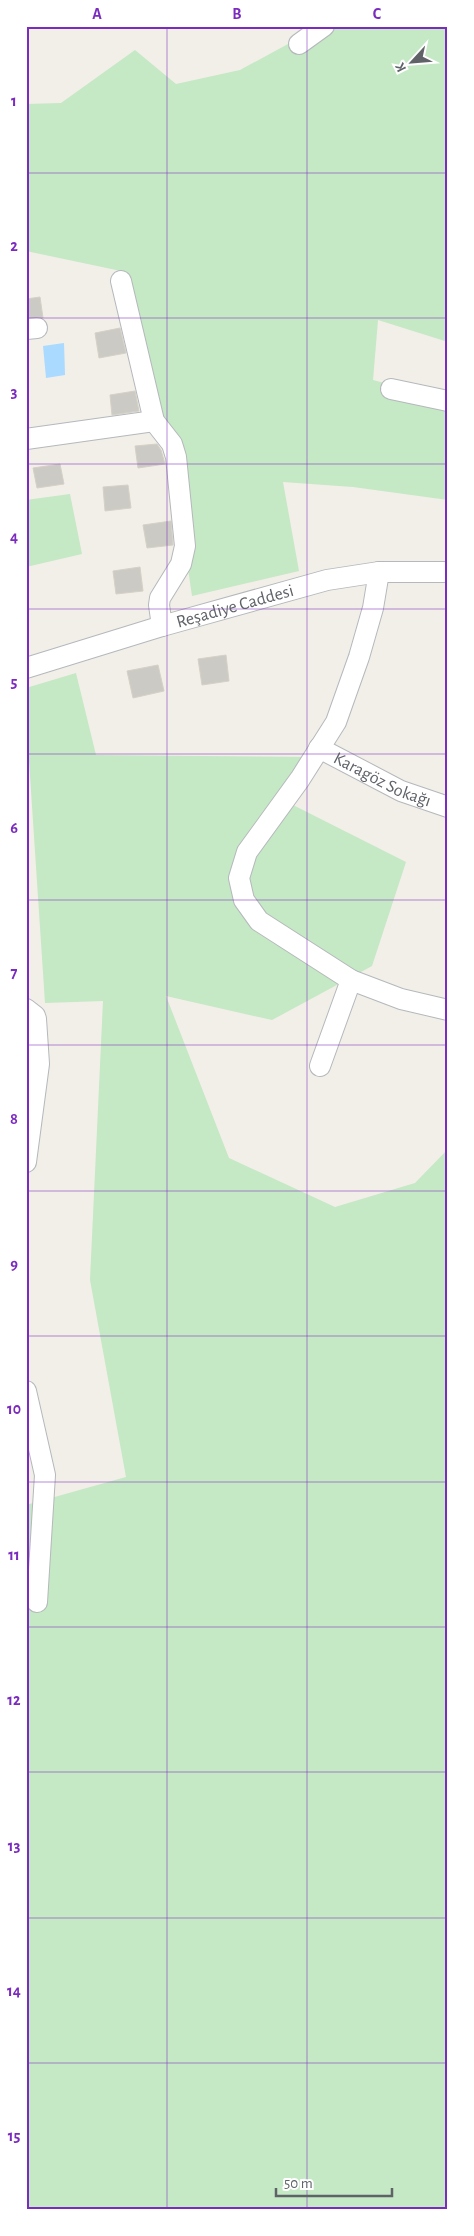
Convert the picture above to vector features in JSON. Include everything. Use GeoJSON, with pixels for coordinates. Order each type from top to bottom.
{"type":"FeatureCollection","features":[{"type":"Feature","properties":{"kind":"street"},"geometry":{"type":"LineString","coordinates":[[299,44],[324,26]]}},
{"type":"Feature","properties":{"kind":"street"},"geometry":{"type":"LineString","coordinates":[[121,281],[154,421],[172,444],[176,456],[185,546],[181,564],[160,598],[162,626]]}},
{"type":"Feature","properties":{"kind":"street"},"geometry":{"type":"LineString","coordinates":[[391,388],[448,401]]}},
{"type":"Feature","properties":{"kind":"street"},"geometry":{"type":"LineString","coordinates":[[26,439],[154,421]]}},
{"type":"Feature","properties":{"kind":"street"},"geometry":{"type":"LineString","coordinates":[[379,572],[373,608],[359,657],[336,722],[247,852],[239,878],[244,900],[259,921],[351,980],[401,1000],[448,1010]]}},
{"type":"Feature","properties":{"kind":"street","name":"Reşadiye Caddesi"},"geometry":{"type":"LineString","coordinates":[[26,668],[162,626],[327,580],[379,572],[448,572]]}},
{"type":"Feature","properties":{"kind":"street","name":"Karagöz Sokağı"},"geometry":{"type":"LineString","coordinates":[[319,748],[401,791],[448,807]]}},
{"type":"Feature","properties":{"kind":"street"},"geometry":{"type":"LineString","coordinates":[[320,1066],[351,980]]}},
{"type":"Feature","properties":{"kind":"street"},"geometry":{"type":"LineString","coordinates":[[26,1009],[36,1019],[39,1064],[26,1162]]}},
{"type":"Feature","properties":{"kind":"street"},"geometry":{"type":"LineString","coordinates":[[26,1391],[45,1475],[37,1602]]}},
{"type":"Feature","properties":{"kind":"green space"},"geometry":{"type":"Polygon","coordinates":[[[321,26],[448,26],[448,342],[378,320],[373,380],[448,400],[448,500],[353,487],[283,482],[299,571],[192,596],[168,431],[121,271],[26,251],[26,104],[61,103],[135,50],[176,84],[240,70],[321,26]]]}},
{"type":"Feature","properties":{"kind":"green space"},"geometry":{"type":"Polygon","coordinates":[[[70,494],[82,554],[26,567],[26,500],[70,494]]]}},
{"type":"Feature","properties":{"kind":"green space"},"geometry":{"type":"Polygon","coordinates":[[[76,673],[96,755],[317,757],[293,805],[406,862],[372,966],[272,1020],[166,996],[229,1158],[335,1207],[415,1183],[448,1149],[448,2210],[26,2210],[26,1734],[29,1733],[26,1727],[26,1505],[126,1477],[90,1280],[103,1001],[45,1003],[26,715],[26,688],[76,673]]]}},
{"type":"Feature","properties":{"kind":"water"},"geometry":{"type":"Polygon","coordinates":[[[64,343],[65,375],[46,378],[43,346],[64,343]]]}},
{"type":"Feature","properties":{"kind":"building"},"geometry":{"type":"Polygon","coordinates":[[[40,297],[43,318],[26,317],[26,299],[40,297]]]}},
{"type":"Feature","properties":{"kind":"building"},"geometry":{"type":"Polygon","coordinates":[[[120,328],[126,353],[99,358],[95,333],[120,328]]]}},
{"type":"Feature","properties":{"kind":"building"},"geometry":{"type":"Polygon","coordinates":[[[135,391],[139,411],[112,415],[110,395],[135,391]]]}},
{"type":"Feature","properties":{"kind":"building"},"geometry":{"type":"Polygon","coordinates":[[[157,444],[165,464],[138,468],[135,446],[157,444]]]}},
{"type":"Feature","properties":{"kind":"building"},"geometry":{"type":"Polygon","coordinates":[[[60,464],[64,484],[37,488],[33,468],[60,464]]]}},
{"type":"Feature","properties":{"kind":"building"},"geometry":{"type":"Polygon","coordinates":[[[128,485],[131,508],[105,511],[103,487],[128,485]]]}},
{"type":"Feature","properties":{"kind":"building"},"geometry":{"type":"Polygon","coordinates":[[[171,521],[173,545],[147,548],[143,525],[171,521]]]}},
{"type":"Feature","properties":{"kind":"building"},"geometry":{"type":"Polygon","coordinates":[[[140,567],[143,591],[116,594],[113,571],[140,567]]]}},
{"type":"Feature","properties":{"kind":"building"},"geometry":{"type":"Polygon","coordinates":[[[226,655],[229,681],[202,685],[198,659],[226,655]]]}},
{"type":"Feature","properties":{"kind":"building"},"geometry":{"type":"Polygon","coordinates":[[[158,665],[164,691],[133,698],[127,671],[158,665]]]}}]}
